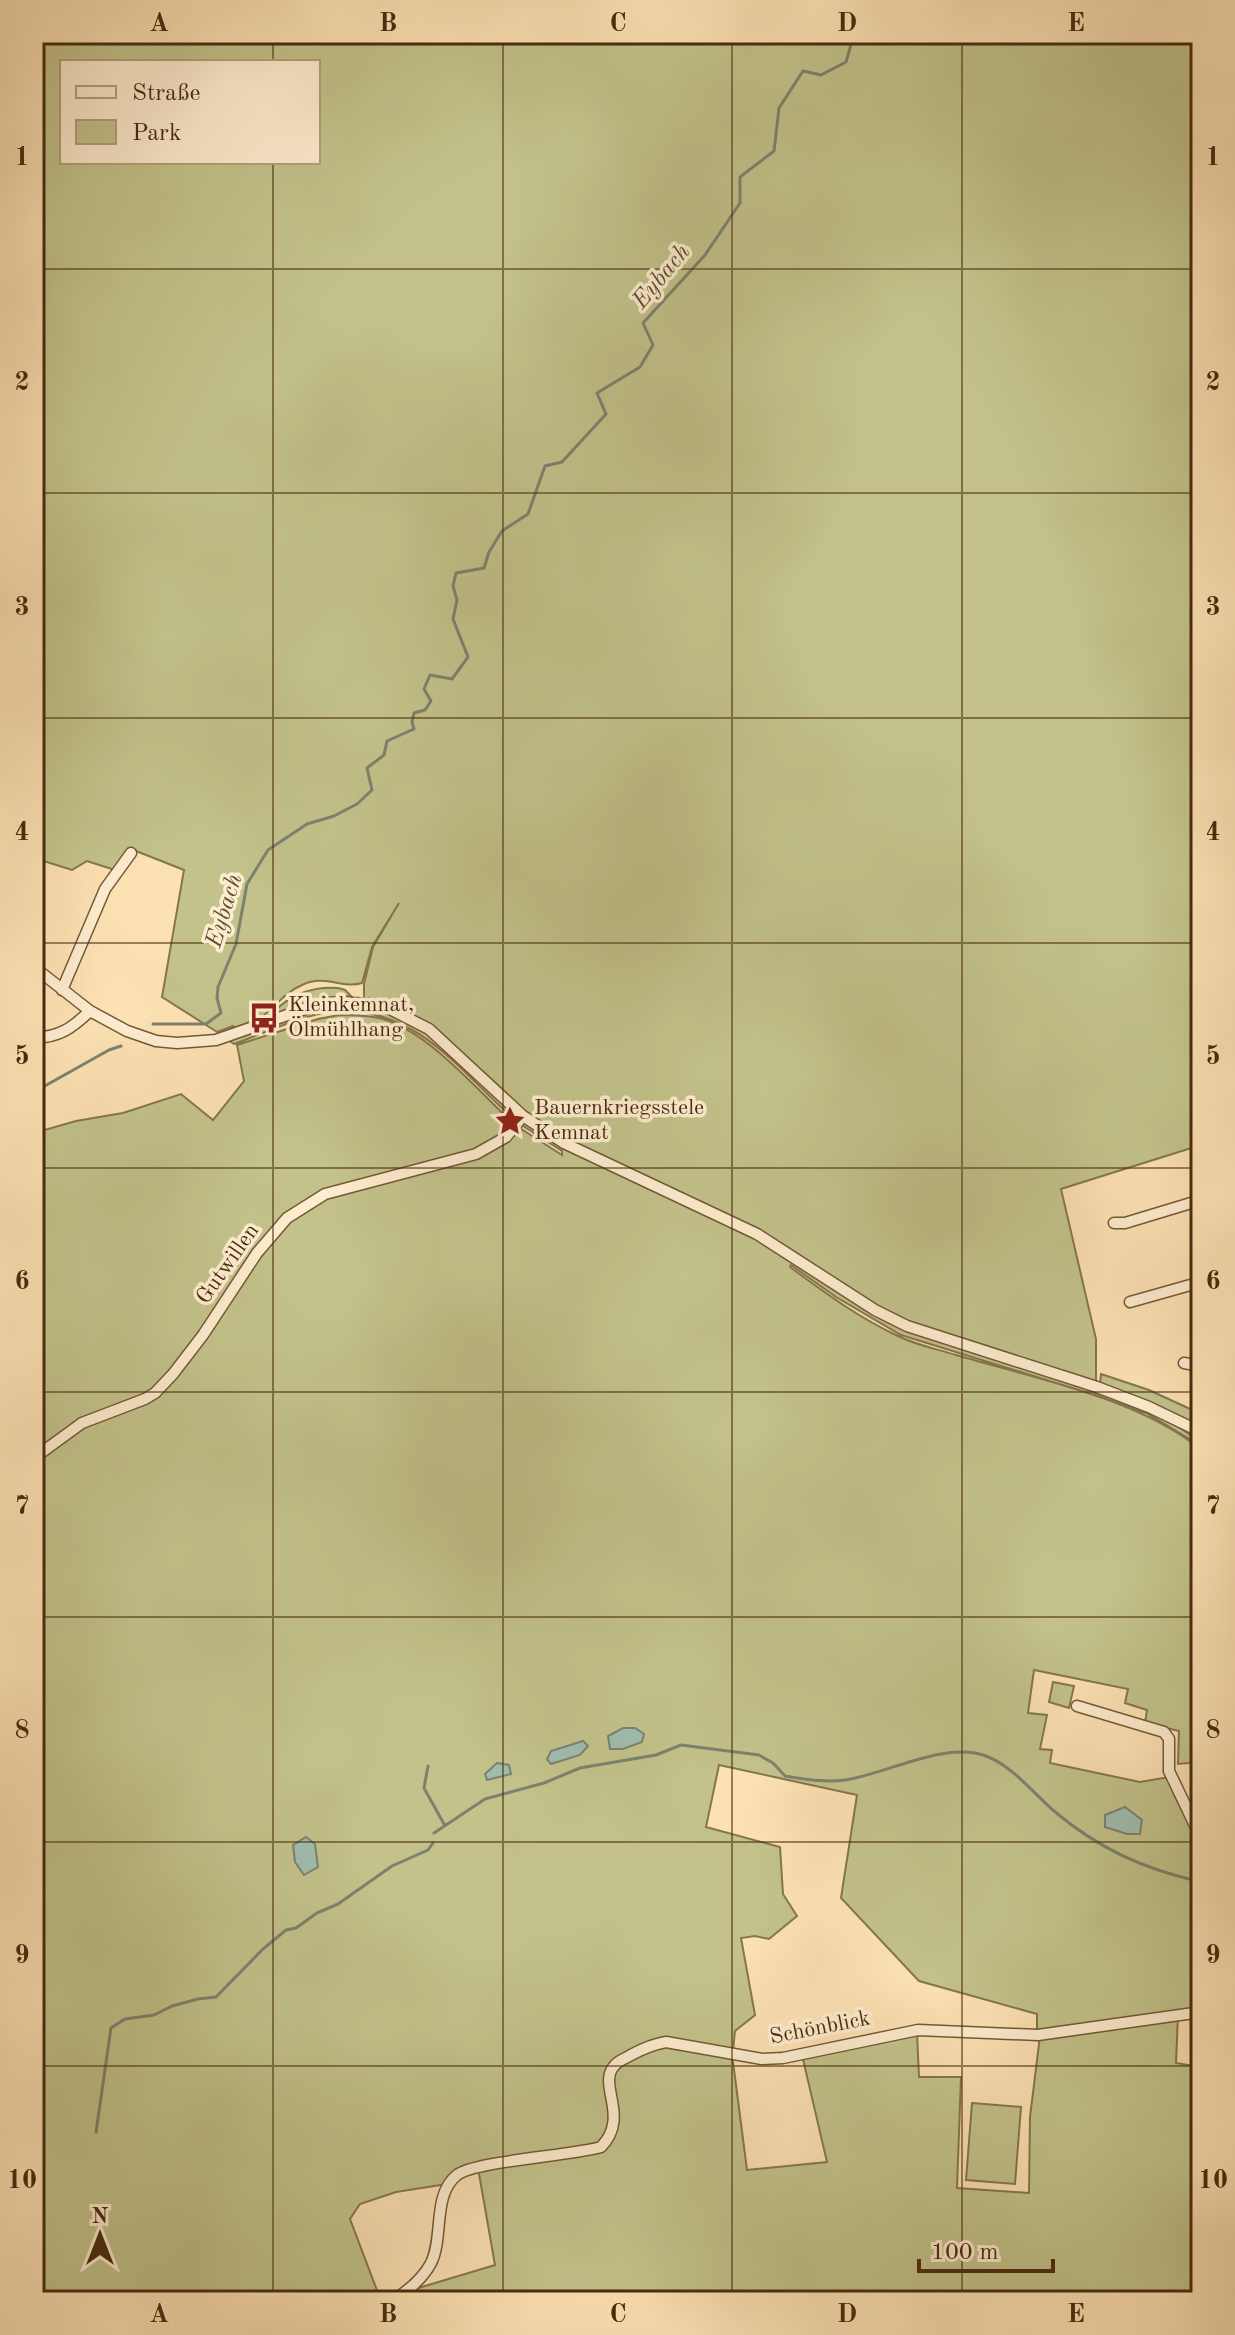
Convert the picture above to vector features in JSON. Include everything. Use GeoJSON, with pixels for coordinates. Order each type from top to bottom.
{"type":"FeatureCollection","features":[{"type":"Feature","properties":{"kind":"street"},"geometry":{"type":"LineString","coordinates":[[62,990],[105,889],[131,853]]}},
{"type":"Feature","properties":{"kind":"street"},"geometry":{"type":"LineString","coordinates":[[34,967],[90,1011],[127,1031],[156,1041],[216,1040],[316,1005],[338,1002],[382,1005],[429,1029],[523,1116],[564,1143],[757,1234],[875,1310],[907,1326],[1097,1387],[1201,1432]]}},
{"type":"Feature","properties":{"kind":"street"},"geometry":{"type":"LineString","coordinates":[[34,1038],[52,1037],[70,1030],[90,1011]]}},
{"type":"Feature","properties":{"kind":"street","name":"Gutwillen"},"geometry":{"type":"LineString","coordinates":[[34,1458],[82,1423],[155,1393],[203,1335],[257,1253],[287,1218],[325,1194],[476,1154],[506,1137],[523,1116]]}},
{"type":"Feature","properties":{"kind":"street"},"geometry":{"type":"LineString","coordinates":[[1114,1223],[1125,1223],[1201,1200]]}},
{"type":"Feature","properties":{"kind":"street"},"geometry":{"type":"LineString","coordinates":[[1130,1302],[1201,1282]]}},
{"type":"Feature","properties":{"kind":"street"},"geometry":{"type":"LineString","coordinates":[[1184,1363],[1201,1366]]}},
{"type":"Feature","properties":{"kind":"street"},"geometry":{"type":"LineString","coordinates":[[1189,1428],[1201,1440]]}},
{"type":"Feature","properties":{"kind":"street"},"geometry":{"type":"LineString","coordinates":[[1077,1706],[1164,1732],[1169,1739],[1169,1771],[1201,1838]]}},
{"type":"Feature","properties":{"kind":"street","name":"Schönblick"},"geometry":{"type":"LineString","coordinates":[[392,2301],[412,2288],[431,2263],[445,2193],[457,2175],[477,2167],[601,2147],[614,2129],[609,2075],[615,2065],[658,2043],[762,2059],[783,2058],[918,2030],[1038,2035],[1201,2012]]}},
{"type":"Feature","properties":{"kind":"green space"},"geometry":{"type":"Polygon","coordinates":[[[34,34],[1201,34],[1201,1145],[1061,1189],[1096,1339],[1096,1384],[909,1324],[877,1307],[759,1230],[563,1137],[525,1113],[431,1026],[384,1002],[364,999],[364,984],[373,947],[399,903],[372,947],[362,983],[310,982],[289,992],[258,1020],[217,1032],[162,997],[184,870],[131,849],[115,870],[87,861],[72,870],[34,858],[34,34]]]}},
{"type":"Feature","properties":{"kind":"green space"},"geometry":{"type":"Polygon","coordinates":[[[338,988],[351,996],[315,1000],[271,1015],[301,993],[338,988]]]}},
{"type":"Feature","properties":{"kind":"green space"},"geometry":{"type":"Polygon","coordinates":[[[339,1006],[381,1009],[428,1032],[520,1118],[517,1122],[458,1065],[417,1033],[394,1021],[368,1013],[328,1012],[234,1044],[228,1040],[339,1006]]]}},
{"type":"Feature","properties":{"kind":"green space"},"geometry":{"type":"Polygon","coordinates":[[[339,1015],[367,1016],[400,1026],[435,1049],[514,1124],[492,1144],[326,1195],[477,1156],[518,1127],[562,1155],[562,1151],[520,1124],[523,1120],[754,1237],[906,1329],[1095,1391],[1095,1395],[1056,1383],[1147,1416],[1200,1449],[1201,1762],[1178,1764],[1179,1731],[1145,1723],[1147,1710],[1125,1703],[1128,1689],[1034,1670],[1028,1713],[1047,1715],[1040,1749],[1052,1750],[1050,1763],[1140,1782],[1169,1777],[1201,1827],[1201,2010],[1037,2033],[1037,2014],[919,1981],[841,1898],[857,1795],[719,1765],[706,1827],[780,1847],[783,1894],[797,1916],[769,1939],[755,1936],[741,1938],[755,2015],[735,2031],[733,2051],[666,2040],[614,2064],[613,2114],[600,2145],[475,2167],[447,2184],[396,2192],[360,2204],[350,2219],[381,2301],[34,2301],[34,1133],[76,1121],[123,1113],[181,1094],[213,1120],[244,1081],[237,1045],[339,1015]],[[791,1265],[869,1321],[919,1344],[1047,1380],[901,1335],[836,1297],[791,1265]]]}},
{"type":"Feature","properties":{"kind":"green space"},"geometry":{"type":"Polygon","coordinates":[[[1101,1374],[1149,1390],[1201,1414],[1201,1428],[1100,1385],[1101,1374]]]}},
{"type":"Feature","properties":{"kind":"green space"},"geometry":{"type":"Polygon","coordinates":[[[1097,1391],[1164,1419],[1200,1443],[1146,1413],[1096,1395],[1097,1391]]]}},
{"type":"Feature","properties":{"kind":"green space"},"geometry":{"type":"Polygon","coordinates":[[[1053,1682],[1074,1686],[1069,1708],[1049,1702],[1053,1682]]]}},
{"type":"Feature","properties":{"kind":"green space"},"geometry":{"type":"Polygon","coordinates":[[[1178,2015],[1176,2063],[1201,2067],[1201,2301],[396,2301],[415,2289],[495,2265],[478,2168],[530,2161],[610,2140],[611,2086],[616,2066],[658,2045],[732,2054],[747,2170],[827,2162],[802,2055],[917,2032],[919,2077],[961,2077],[957,2188],[1029,2193],[1030,2117],[1040,2036],[1178,2015]]]}},
{"type":"Feature","properties":{"kind":"green space"},"geometry":{"type":"Polygon","coordinates":[[[972,2103],[1021,2107],[1015,2184],[966,2180],[972,2103]]]}},
{"type":"Feature","properties":{"kind":"shaded area"},"geometry":{"type":"Polygon","coordinates":[[[623,1728],[635,1728],[644,1734],[642,1742],[623,1749],[610,1749],[608,1736],[623,1728]]]}},
{"type":"Feature","properties":{"kind":"shaded area"},"geometry":{"type":"Polygon","coordinates":[[[583,1741],[588,1746],[580,1755],[551,1764],[547,1759],[551,1751],[583,1741]]]}},
{"type":"Feature","properties":{"kind":"shaded area"},"geometry":{"type":"Polygon","coordinates":[[[497,1763],[509,1765],[511,1774],[487,1780],[485,1774],[497,1763]]]}},
{"type":"Feature","properties":{"kind":"shaded area"},"geometry":{"type":"Polygon","coordinates":[[[1125,1807],[1142,1820],[1140,1834],[1127,1834],[1105,1827],[1105,1815],[1125,1807]]]}},
{"type":"Feature","properties":{"kind":"shaded area"},"geometry":{"type":"Polygon","coordinates":[[[306,1837],[315,1844],[318,1867],[304,1875],[295,1862],[293,1845],[306,1837]]]}},
{"type":"Feature","properties":{"kind":"waterway","name":"Eybach"},"geometry":{"type":"LineString","coordinates":[[153,1024],[206,1024],[221,1013],[218,987],[236,944],[247,884],[268,850],[307,824],[334,816],[357,804],[372,790],[367,768],[384,755],[387,741],[414,729],[414,713],[425,710],[431,701],[424,689],[430,675],[452,679],[468,657],[453,619],[457,600],[453,586],[456,573],[484,568],[489,552],[502,531],[528,514],[545,466],[562,462],[606,414],[597,393],[640,367],[653,345],[643,323],[705,255],[740,203],[740,177],[774,151],[779,108],[803,71],[821,75],[846,62],[854,34]]}},
{"type":"Feature","properties":{"kind":"waterway","name":"Eybach"},"geometry":{"type":"LineString","coordinates":[[34,1092],[121,1046]]}},
{"type":"Feature","properties":{"kind":"waterway"},"geometry":{"type":"LineString","coordinates":[[434,1833],[485,1799],[544,1783],[580,1768],[656,1755],[681,1745],[759,1755],[773,1763],[785,1776],[830,1781],[861,1777],[933,1756],[967,1752],[983,1755],[1003,1765],[1054,1811],[1105,1847],[1160,1871],[1201,1882]]}},
{"type":"Feature","properties":{"kind":"waterway"},"geometry":{"type":"LineString","coordinates":[[428,1766],[424,1788],[444,1824]]}},
{"type":"Feature","properties":{"kind":"waterway"},"geometry":{"type":"LineString","coordinates":[[96,2132],[111,2028],[125,2019],[154,2015],[172,2006],[216,1997],[286,1930],[296,1928],[317,1913],[338,1904],[392,1866],[428,1850],[433,1843]]}},
{"type":"Feature","properties":{"kind":"place","name":"Kleinkemnat, Ölmühlhang"},"geometry":{"type":"Point","coordinates":[264,1018]}},
{"type":"Feature","properties":{"kind":"place","name":"Bauernkriegsstele Kemnat"},"geometry":{"type":"Point","coordinates":[510,1121]}}]}
